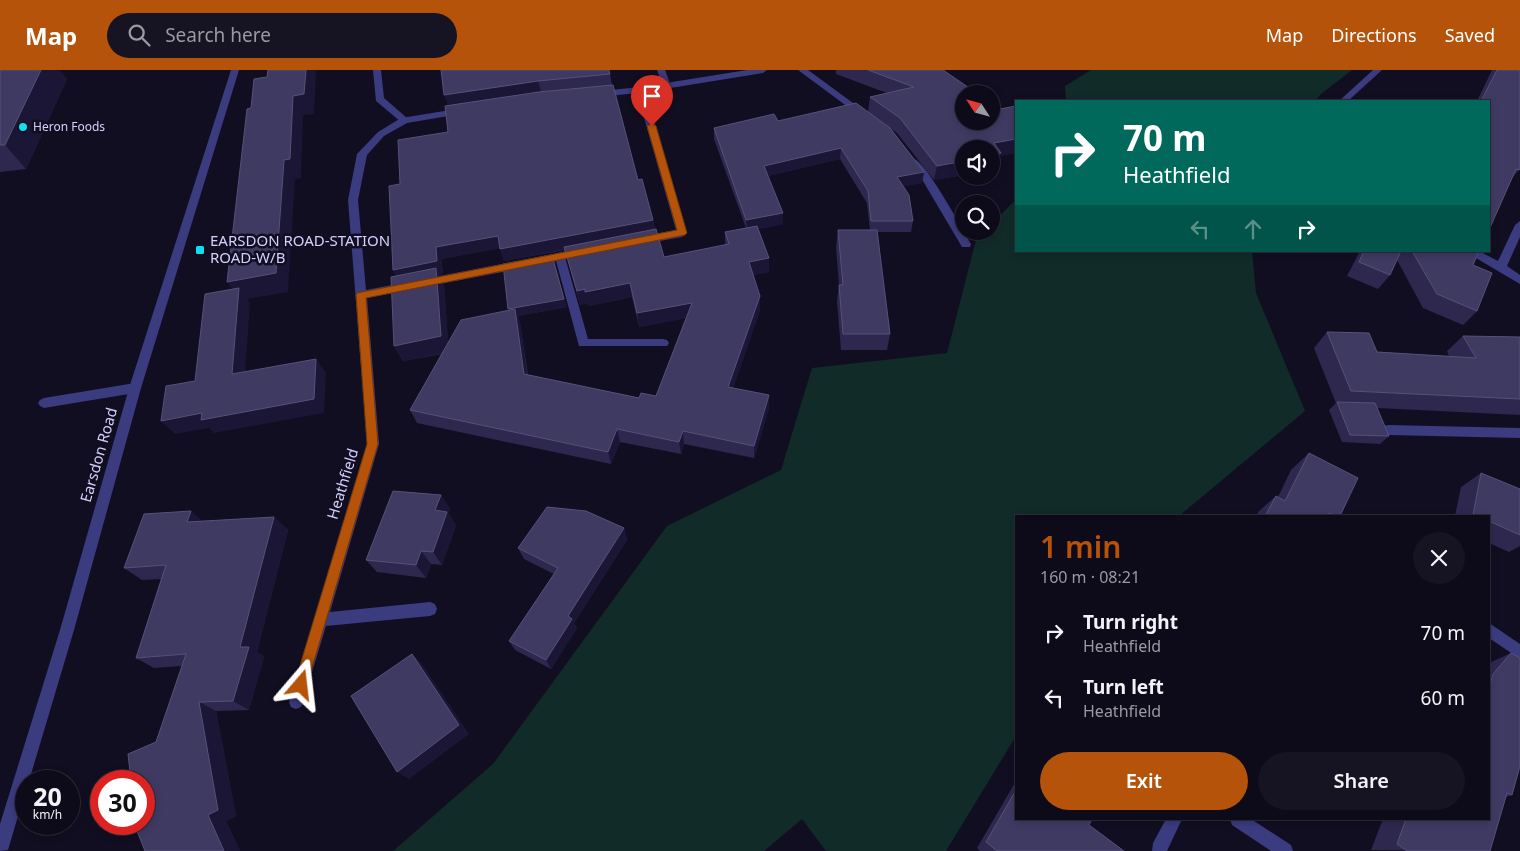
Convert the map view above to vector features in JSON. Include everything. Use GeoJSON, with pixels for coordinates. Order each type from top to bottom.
{"type":"FeatureCollection","features":[{"type":"Feature","properties":{"kind":"street","name":"Earsdon Road"},"geometry":{"type":"LineString","coordinates":[[0,850],[67,630],[135,388],[235,70]]}},
{"type":"Feature","properties":{"kind":"street"},"geometry":{"type":"LineString","coordinates":[[377,70],[379,99],[404,120]]}},
{"type":"Feature","properties":{"kind":"street"},"geometry":{"type":"LineString","coordinates":[[661,70],[666,86]]}},
{"type":"Feature","properties":{"kind":"street"},"geometry":{"type":"LineString","coordinates":[[587,96],[642,90],[763,70]]}},
{"type":"Feature","properties":{"kind":"street"},"geometry":{"type":"LineString","coordinates":[[802,70],[870,120]]}},
{"type":"Feature","properties":{"kind":"street"},"geometry":{"type":"LineString","coordinates":[[1344,100],[1378,70]]}},
{"type":"Feature","properties":{"kind":"street"},"geometry":{"type":"LineString","coordinates":[[635,242],[682,233],[642,90]]}},
{"type":"Feature","properties":{"kind":"street","name":"Heathfield"},"geometry":{"type":"LineString","coordinates":[[296,702],[373,444],[353,200],[362,154],[381,134],[404,120],[476,109]]}},
{"type":"Feature","properties":{"kind":"street"},"geometry":{"type":"LineString","coordinates":[[906,152],[924,174],[966,244]]}},
{"type":"Feature","properties":{"kind":"street"},"geometry":{"type":"LineString","coordinates":[[1501,267],[1520,225]]}},
{"type":"Feature","properties":{"kind":"street"},"geometry":{"type":"LineString","coordinates":[[361,295],[597,249]]}},
{"type":"Feature","properties":{"kind":"street"},"geometry":{"type":"LineString","coordinates":[[1471,252],[1501,267],[1520,280]]}},
{"type":"Feature","properties":{"kind":"street"},"geometry":{"type":"LineString","coordinates":[[560,257],[582,343],[663,343]]}},
{"type":"Feature","properties":{"kind":"street"},"geometry":{"type":"LineString","coordinates":[[44,402],[135,388]]}},
{"type":"Feature","properties":{"kind":"street"},"geometry":{"type":"LineString","coordinates":[[1388,430],[1520,433]]}},
{"type":"Feature","properties":{"kind":"street"},"geometry":{"type":"LineString","coordinates":[[320,620],[430,609]]}},
{"type":"Feature","properties":{"kind":"street"},"geometry":{"type":"LineString","coordinates":[[1490,631],[1520,652]]}},
{"type":"Feature","properties":{"kind":"street"},"geometry":{"type":"LineString","coordinates":[[1159,849],[1174,820]]}},
{"type":"Feature","properties":{"kind":"street"},"geometry":{"type":"LineString","coordinates":[[1240,820],[1286,851]]}},
{"type":"Feature","properties":{"kind":"green space"},"geometry":{"type":"Polygon","coordinates":[[[1091,70],[1352,70],[1316,100],[1066,100],[1065,86],[1091,70]]]}},
{"type":"Feature","properties":{"kind":"green space"},"geometry":{"type":"Polygon","coordinates":[[[1015,200],[1015,252],[1252,252],[1256,293],[1305,411],[1180,515],[1015,515],[1015,738],[946,851],[826,851],[802,819],[764,851],[393,851],[493,764],[667,526],[781,470],[812,368],[947,353],[976,240],[1000,240],[1000,216],[1015,200]]]}},
{"type":"Feature","properties":{"kind":"building"},"geometry":{"type":"Polygon","coordinates":[[[0,70],[41,70],[5,145],[0,145],[0,70]]]}},
{"type":"Feature","properties":{"kind":"building"},"geometry":{"type":"Polygon","coordinates":[[[268,70],[306,70],[304,94],[293,96],[290,159],[284,160],[276,273],[227,282],[247,109],[251,108],[254,79],[267,77],[268,70]]]}},
{"type":"Feature","properties":{"kind":"building"},"geometry":{"type":"Polygon","coordinates":[[[441,70],[609,70],[610,74],[538,81],[444,95],[441,70]]]}},
{"type":"Feature","properties":{"kind":"building"},"geometry":{"type":"Polygon","coordinates":[[[868,70],[943,70],[965,85],[955,85],[955,130],[1000,130],[1000,109],[1015,106],[1015,139],[1000,142],[1000,140],[955,140],[955,163],[937,166],[900,118],[870,97],[914,87],[868,70]]]}},
{"type":"Feature","properties":{"kind":"building"},"geometry":{"type":"Polygon","coordinates":[[[1497,70],[1520,70],[1520,169],[1516,169],[1490,228],[1490,100],[1482,100],[1497,70]]]}},
{"type":"Feature","properties":{"kind":"building"},"geometry":{"type":"Polygon","coordinates":[[[613,85],[638,180],[642,179],[653,220],[500,249],[498,236],[436,247],[437,261],[393,270],[389,186],[400,184],[398,140],[448,132],[445,106],[539,92],[613,85]]]}},
{"type":"Feature","properties":{"kind":"building"},"geometry":{"type":"Polygon","coordinates":[[[856,103],[890,128],[924,172],[897,177],[909,195],[913,221],[871,221],[868,191],[841,148],[764,166],[783,213],[746,220],[714,128],[774,114],[778,121],[856,103]]]}},
{"type":"Feature","properties":{"kind":"building"},"geometry":{"type":"Polygon","coordinates":[[[757,226],[769,258],[749,262],[760,296],[728,387],[769,395],[754,446],[683,431],[679,442],[617,429],[608,452],[410,410],[461,320],[515,309],[524,374],[639,398],[641,393],[656,396],[692,303],[637,313],[630,283],[585,292],[585,289],[577,291],[564,247],[656,229],[664,257],[729,244],[725,232],[757,226]]]}},
{"type":"Feature","properties":{"kind":"building"},"geometry":{"type":"Polygon","coordinates":[[[838,230],[877,230],[890,334],[843,334],[839,285],[843,285],[838,230]]]}},
{"type":"Feature","properties":{"kind":"building"},"geometry":{"type":"Polygon","coordinates":[[[1364,252],[1401,252],[1390,275],[1359,262],[1364,252]]]}},
{"type":"Feature","properties":{"kind":"building"},"geometry":{"type":"Polygon","coordinates":[[[1413,252],[1479,252],[1473,265],[1492,273],[1477,311],[1437,294],[1413,252]]]}},
{"type":"Feature","properties":{"kind":"building"},"geometry":{"type":"Polygon","coordinates":[[[552,255],[564,299],[508,309],[503,264],[552,255]]]}},
{"type":"Feature","properties":{"kind":"building"},"geometry":{"type":"Polygon","coordinates":[[[436,268],[441,336],[394,346],[391,277],[436,268]]]}},
{"type":"Feature","properties":{"kind":"building"},"geometry":{"type":"Polygon","coordinates":[[[239,288],[232,374],[316,359],[314,399],[201,420],[202,413],[161,421],[166,386],[195,381],[205,294],[239,288]]]}},
{"type":"Feature","properties":{"kind":"building"},"geometry":{"type":"Polygon","coordinates":[[[1327,332],[1369,333],[1377,352],[1476,358],[1463,336],[1520,337],[1520,399],[1351,391],[1327,332]]]}},
{"type":"Feature","properties":{"kind":"building"},"geometry":{"type":"Polygon","coordinates":[[[1337,402],[1375,403],[1389,436],[1350,435],[1337,402]]]}},
{"type":"Feature","properties":{"kind":"building"},"geometry":{"type":"Polygon","coordinates":[[[1309,453],[1358,478],[1340,515],[1329,513],[1328,515],[1266,515],[1276,496],[1285,501],[1309,453]]]}},
{"type":"Feature","properties":{"kind":"building"},"geometry":{"type":"Polygon","coordinates":[[[1481,473],[1520,489],[1520,535],[1490,521],[1490,515],[1473,515],[1481,473]]]}},
{"type":"Feature","properties":{"kind":"building"},"geometry":{"type":"Polygon","coordinates":[[[393,491],[441,495],[435,510],[447,512],[433,552],[421,551],[416,565],[366,560],[393,491]]]}},
{"type":"Feature","properties":{"kind":"building"},"geometry":{"type":"Polygon","coordinates":[[[547,507],[586,511],[624,528],[568,616],[572,619],[546,660],[509,641],[558,568],[518,548],[547,507]]]}},
{"type":"Feature","properties":{"kind":"building"},"geometry":{"type":"Polygon","coordinates":[[[191,511],[187,522],[274,517],[240,647],[249,647],[233,701],[199,702],[218,810],[208,815],[224,851],[145,851],[139,835],[155,835],[155,770],[130,770],[128,754],[156,742],[186,654],[136,658],[166,565],[124,568],[144,514],[191,511]]]}},
{"type":"Feature","properties":{"kind":"building"},"geometry":{"type":"Polygon","coordinates":[[[1511,653],[1520,658],[1520,766],[1512,795],[1507,793],[1490,851],[1407,851],[1397,844],[1406,820],[1490,820],[1490,684],[1493,674],[1511,653]]]}},
{"type":"Feature","properties":{"kind":"building"},"geometry":{"type":"Polygon","coordinates":[[[412,654],[459,725],[397,772],[351,696],[412,654]]]}},
{"type":"Feature","properties":{"kind":"building"},"geometry":{"type":"Polygon","coordinates":[[[1015,792],[1015,820],[1092,820],[1089,825],[1124,851],[997,851],[986,842],[1015,792]]]}},
{"type":"Feature","properties":{"kind":"place","name":"Heron Foods"},"geometry":{"type":"Point","coordinates":[23,127]}},
{"type":"Feature","properties":{"kind":"place","name":"EARSDON ROAD-STATION ROAD-W/B"},"geometry":{"type":"Point","coordinates":[200,250]}},
{"type":"Feature","properties":{"kind":"route"},"geometry":{"type":"LineString","coordinates":[[301,685],[373,444],[361,295],[682,233],[652,126]]}}]}
